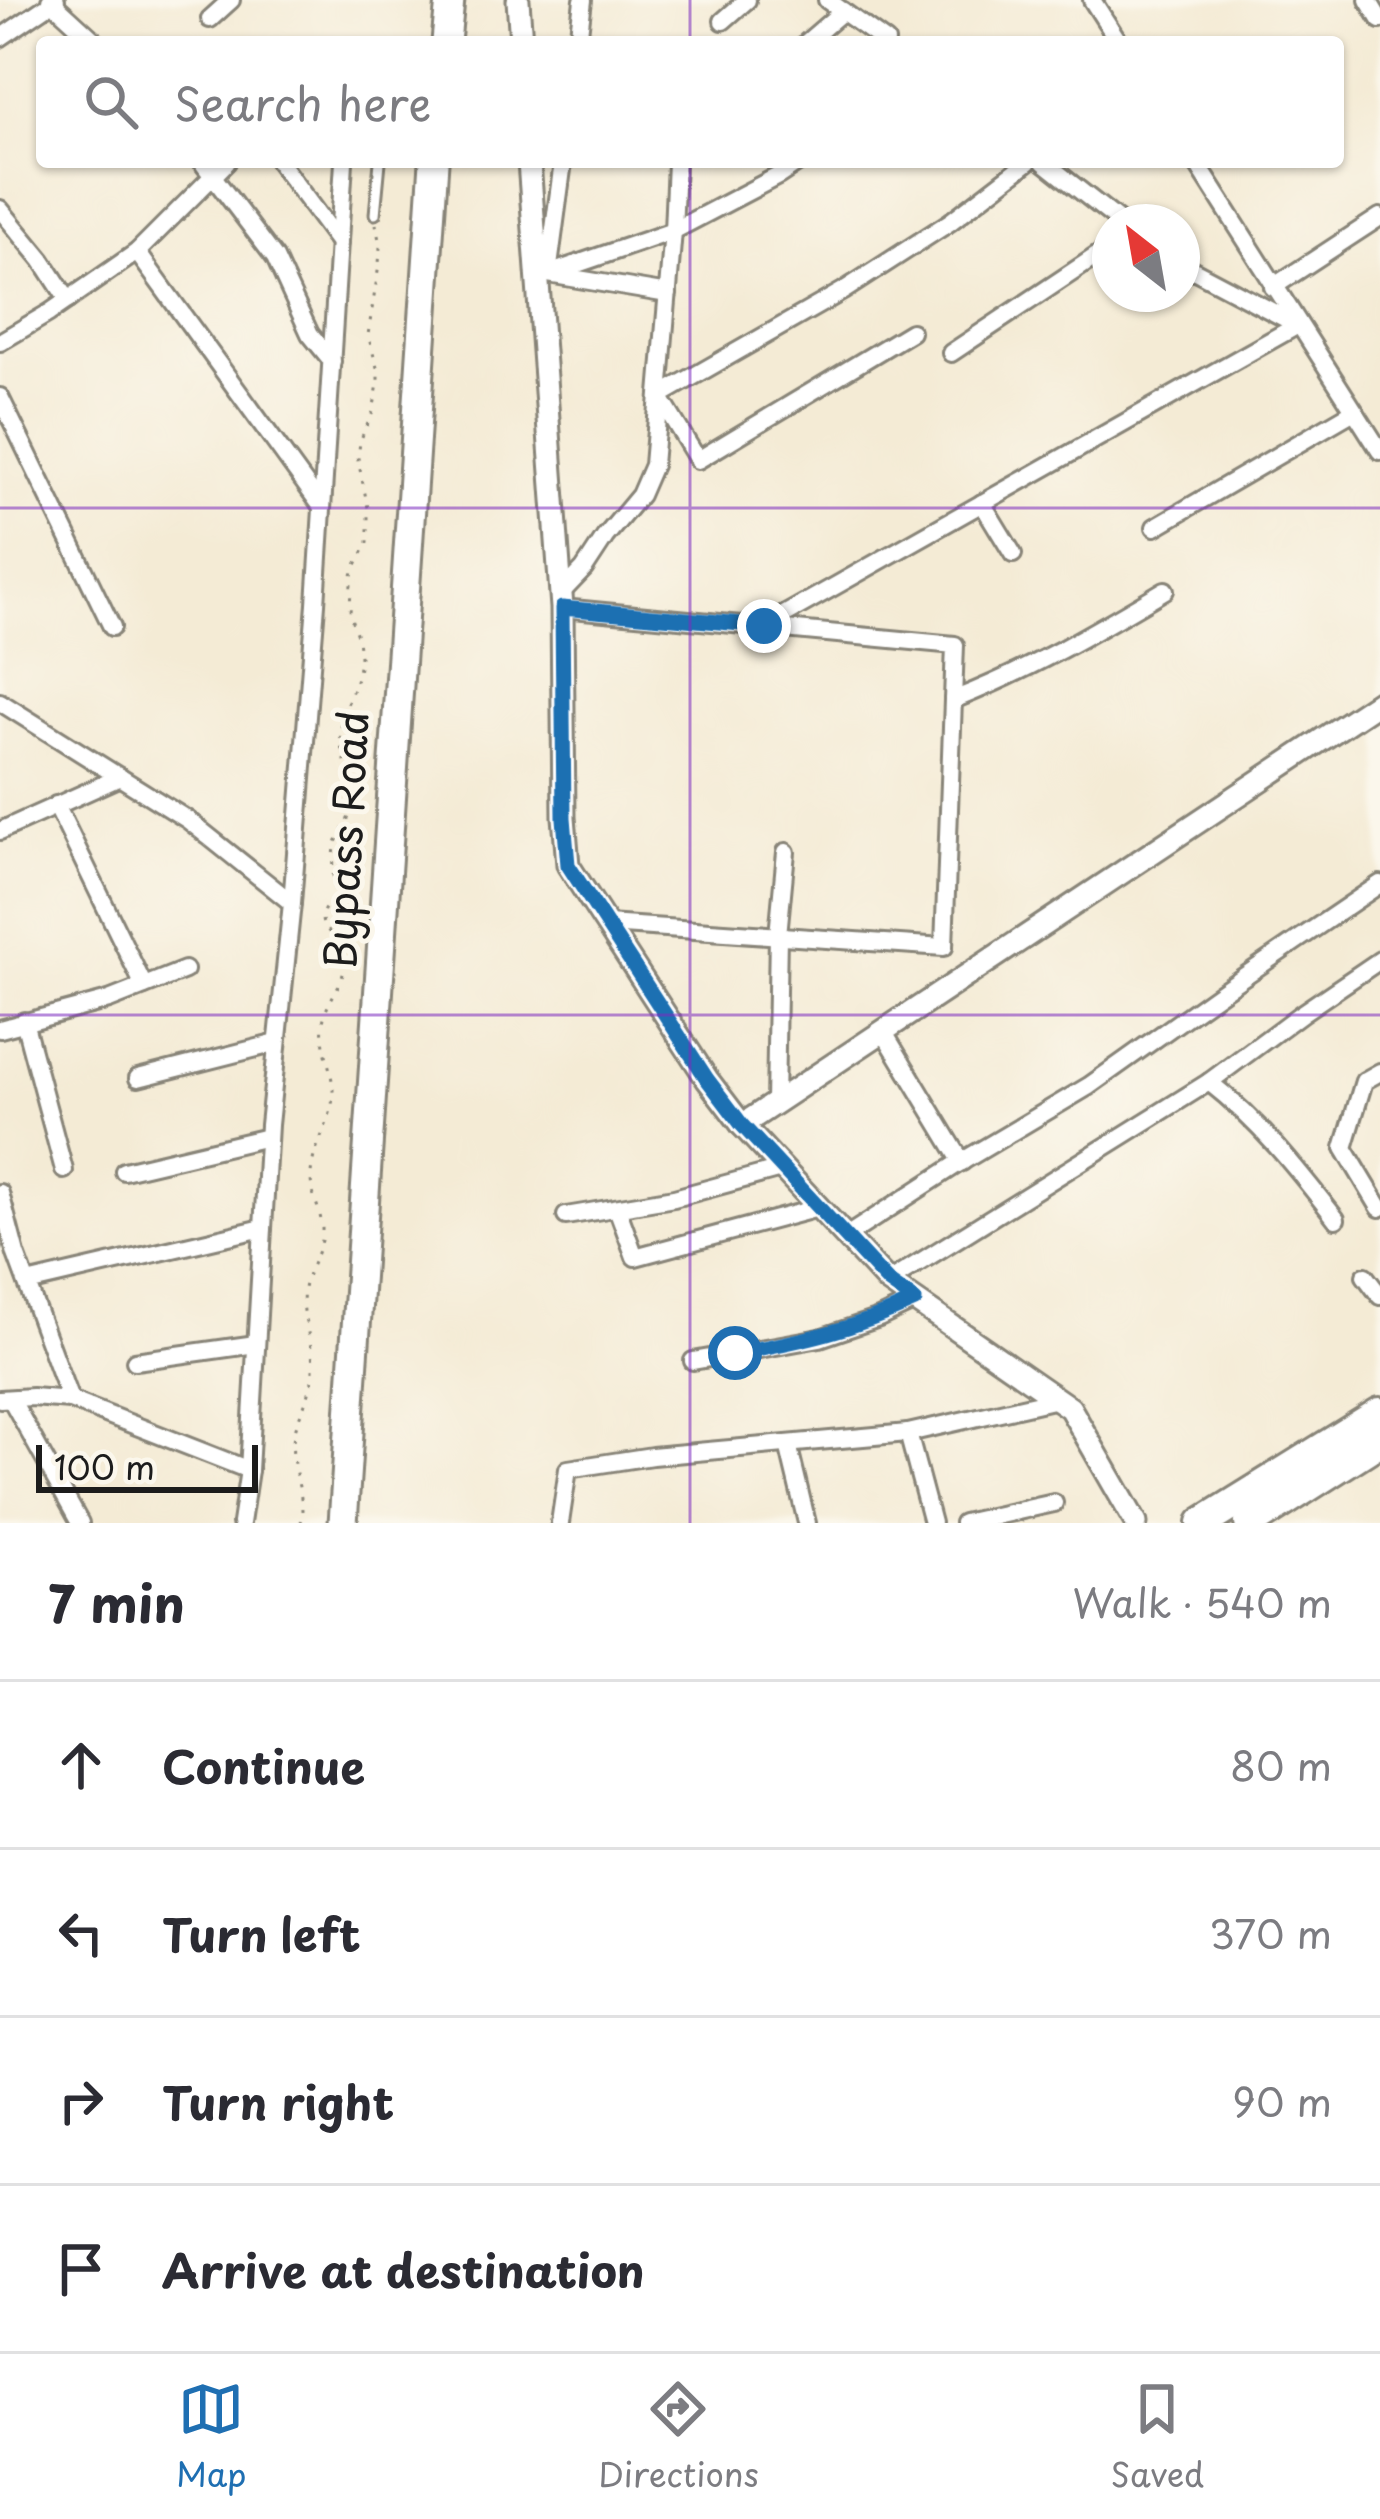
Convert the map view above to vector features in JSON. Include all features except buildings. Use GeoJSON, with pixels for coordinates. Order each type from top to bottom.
{"type":"FeatureCollection","features":[{"type":"Feature","properties":{"kind":"highway"},"geometry":{"type":"LineString","coordinates":[[1203,1523],[1380,1413]]}},
{"type":"Feature","properties":{"kind":"highway"},"geometry":{"type":"LineString","coordinates":[[1250,1523],[1380,1440]]}},
{"type":"Feature","properties":{"kind":"main road"},"geometry":{"type":"LineString","coordinates":[[442,36],[450,0]]}},
{"type":"Feature","properties":{"kind":"main road","name":"Bypass Road"},"geometry":{"type":"LineString","coordinates":[[343,1523],[434,168]]}},
{"type":"Feature","properties":{"kind":"street"},"geometry":{"type":"LineString","coordinates":[[210,19],[231,0]]}},
{"type":"Feature","properties":{"kind":"street"},"geometry":{"type":"LineString","coordinates":[[518,0],[520,36]]}},
{"type":"Feature","properties":{"kind":"street"},"geometry":{"type":"LineString","coordinates":[[579,36],[584,0]]}},
{"type":"Feature","properties":{"kind":"street"},"geometry":{"type":"LineString","coordinates":[[722,21],[747,0]]}},
{"type":"Feature","properties":{"kind":"street"},"geometry":{"type":"LineString","coordinates":[[827,0],[878,36]]}},
{"type":"Feature","properties":{"kind":"street"},"geometry":{"type":"LineString","coordinates":[[1092,0],[1115,36]]}},
{"type":"Feature","properties":{"kind":"street"},"geometry":{"type":"LineString","coordinates":[[1368,0],[1380,20]]}},
{"type":"Feature","properties":{"kind":"street"},"geometry":{"type":"LineString","coordinates":[[0,38],[53,1],[90,36]]}},
{"type":"Feature","properties":{"kind":"street"},"geometry":{"type":"LineString","coordinates":[[814,36],[843,11]]}},
{"type":"Feature","properties":{"kind":"street"},"geometry":{"type":"LineString","coordinates":[[283,168],[339,243]]}},
{"type":"Feature","properties":{"kind":"street"},"geometry":{"type":"LineString","coordinates":[[241,1523],[249,1470],[268,1137],[292,903],[322,508],[344,168]]}},
{"type":"Feature","properties":{"kind":"street"},"geometry":{"type":"LineString","coordinates":[[530,168],[543,273],[561,601],[568,865],[742,1125],[888,1282],[1070,1408],[1136,1523]]}},
{"type":"Feature","properties":{"kind":"street"},"geometry":{"type":"LineString","coordinates":[[543,273],[561,168]]}},
{"type":"Feature","properties":{"kind":"street"},"geometry":{"type":"LineString","coordinates":[[561,601],[640,495],[653,465],[676,168]]}},
{"type":"Feature","properties":{"kind":"street"},"geometry":{"type":"LineString","coordinates":[[543,273],[674,232],[790,168]]}},
{"type":"Feature","properties":{"kind":"street"},"geometry":{"type":"LineString","coordinates":[[659,396],[843,291],[950,222],[1020,168]]}},
{"type":"Feature","properties":{"kind":"street"},"geometry":{"type":"LineString","coordinates":[[1052,168],[1097,204]]}},
{"type":"Feature","properties":{"kind":"street"},"geometry":{"type":"LineString","coordinates":[[1200,168],[1380,452]]}},
{"type":"Feature","properties":{"kind":"street"},"geometry":{"type":"LineString","coordinates":[[0,342],[137,252],[207,170],[275,258],[310,334],[332,361]]}},
{"type":"Feature","properties":{"kind":"street"},"geometry":{"type":"LineString","coordinates":[[0,209],[68,300]]}},
{"type":"Feature","properties":{"kind":"street"},"geometry":{"type":"LineString","coordinates":[[1274,287],[1380,217]]}},
{"type":"Feature","properties":{"kind":"street"},"geometry":{"type":"LineString","coordinates":[[137,252],[322,508]]}},
{"type":"Feature","properties":{"kind":"street"},"geometry":{"type":"LineString","coordinates":[[951,353],[1092,260]]}},
{"type":"Feature","properties":{"kind":"street"},"geometry":{"type":"LineString","coordinates":[[543,273],[668,294]]}},
{"type":"Feature","properties":{"kind":"street"},"geometry":{"type":"LineString","coordinates":[[1200,274],[1298,326]]}},
{"type":"Feature","properties":{"kind":"street"},"geometry":{"type":"LineString","coordinates":[[764,626],[1298,326]]}},
{"type":"Feature","properties":{"kind":"street"},"geometry":{"type":"LineString","coordinates":[[659,396],[698,460],[911,332]]}},
{"type":"Feature","properties":{"kind":"street"},"geometry":{"type":"LineString","coordinates":[[0,397],[112,627]]}},
{"type":"Feature","properties":{"kind":"street"},"geometry":{"type":"LineString","coordinates":[[1155,527],[1354,411]]}},
{"type":"Feature","properties":{"kind":"street"},"geometry":{"type":"LineString","coordinates":[[982,503],[1013,554]]}},
{"type":"Feature","properties":{"kind":"street"},"geometry":{"type":"LineString","coordinates":[[953,700],[1048,658],[1165,590]]}},
{"type":"Feature","properties":{"kind":"street"},"geometry":{"type":"LineString","coordinates":[[561,601],[955,645],[944,946],[607,924]]}},
{"type":"Feature","properties":{"kind":"street"},"geometry":{"type":"LineString","coordinates":[[742,1125],[1380,701]]}},
{"type":"Feature","properties":{"kind":"street"},"geometry":{"type":"LineString","coordinates":[[0,702],[188,820],[292,903]]}},
{"type":"Feature","properties":{"kind":"street"},"geometry":{"type":"LineString","coordinates":[[0,831],[120,777]]}},
{"type":"Feature","properties":{"kind":"street"},"geometry":{"type":"LineString","coordinates":[[56,805],[144,986]]}},
{"type":"Feature","properties":{"kind":"street"},"geometry":{"type":"LineString","coordinates":[[775,1103],[778,935],[786,852]]}},
{"type":"Feature","properties":{"kind":"street"},"geometry":{"type":"LineString","coordinates":[[845,1237],[1089,1087],[1380,884]]}},
{"type":"Feature","properties":{"kind":"street"},"geometry":{"type":"LineString","coordinates":[[888,1282],[1209,1082],[1380,960]]}},
{"type":"Feature","properties":{"kind":"street"},"geometry":{"type":"LineString","coordinates":[[0,1029],[109,1000],[184,970]]}},
{"type":"Feature","properties":{"kind":"street"},"geometry":{"type":"LineString","coordinates":[[24,1022],[64,1170]]}},
{"type":"Feature","properties":{"kind":"street"},"geometry":{"type":"LineString","coordinates":[[883,1031],[962,1162]]}},
{"type":"Feature","properties":{"kind":"street"},"geometry":{"type":"LineString","coordinates":[[138,1078],[278,1043]]}},
{"type":"Feature","properties":{"kind":"street"},"geometry":{"type":"LineString","coordinates":[[1380,1072],[1364,1082],[1344,1148],[1380,1208]]}},
{"type":"Feature","properties":{"kind":"street"},"geometry":{"type":"LineString","coordinates":[[1209,1082],[1237,1104],[1298,1170],[1336,1220]]}},
{"type":"Feature","properties":{"kind":"street"},"geometry":{"type":"LineString","coordinates":[[124,1171],[268,1137]]}},
{"type":"Feature","properties":{"kind":"street"},"geometry":{"type":"LineString","coordinates":[[566,1216],[674,1198],[781,1169]]}},
{"type":"Feature","properties":{"kind":"street"},"geometry":{"type":"LineString","coordinates":[[0,1193],[16,1254],[70,1400]]}},
{"type":"Feature","properties":{"kind":"street"},"geometry":{"type":"LineString","coordinates":[[617,1208],[634,1257],[818,1208]]}},
{"type":"Feature","properties":{"kind":"street"},"geometry":{"type":"LineString","coordinates":[[27,1283],[263,1228]]}},
{"type":"Feature","properties":{"kind":"street"},"geometry":{"type":"LineString","coordinates":[[1365,1276],[1380,1296]]}},
{"type":"Feature","properties":{"kind":"street"},"geometry":{"type":"LineString","coordinates":[[693,1361],[820,1337],[915,1301]]}},
{"type":"Feature","properties":{"kind":"street"},"geometry":{"type":"LineString","coordinates":[[135,1361],[256,1344]]}},
{"type":"Feature","properties":{"kind":"street"},"geometry":{"type":"LineString","coordinates":[[6,1399],[70,1400],[249,1470]]}},
{"type":"Feature","properties":{"kind":"street"},"geometry":{"type":"LineString","coordinates":[[6,1399],[80,1523]]}},
{"type":"Feature","properties":{"kind":"street"},"geometry":{"type":"LineString","coordinates":[[560,1523],[568,1469],[652,1456],[908,1433],[1057,1399]]}},
{"type":"Feature","properties":{"kind":"street"},"geometry":{"type":"LineString","coordinates":[[908,1433],[932,1523]]}},
{"type":"Feature","properties":{"kind":"street"},"geometry":{"type":"LineString","coordinates":[[788,1444],[808,1523]]}},
{"type":"Feature","properties":{"kind":"street"},"geometry":{"type":"LineString","coordinates":[[963,1523],[1054,1503]]}},
{"type":"Feature","properties":{"kind":"lane"},"geometry":{"type":"LineString","coordinates":[[375,214],[379,168]]}},
{"type":"Feature","properties":{"kind":"path"},"geometry":{"type":"LineString","coordinates":[[336,902],[335,844],[353,798],[340,743],[342,718],[360,656],[350,615],[351,583],[368,543],[369,519],[358,460],[378,384],[368,335],[379,265],[375,214]]}},
{"type":"Feature","properties":{"kind":"path"},"geometry":{"type":"LineString","coordinates":[[336,902],[347,904],[355,913],[352,929],[341,935],[330,933],[322,924],[326,907],[336,902]]}},
{"type":"Feature","properties":{"kind":"path"},"geometry":{"type":"LineString","coordinates":[[301,1523],[303,1504],[292,1446],[310,1394],[313,1354],[303,1308],[304,1288],[322,1227],[310,1178],[333,1096],[323,1022],[342,977],[341,935]]}},
{"type":"Feature","properties":{"kind":"route"},"geometry":{"type":"LineString","coordinates":[[735,1353],[820,1337],[915,1301],[888,1282],[742,1125],[568,865],[562,608],[764,626]]}}]}
